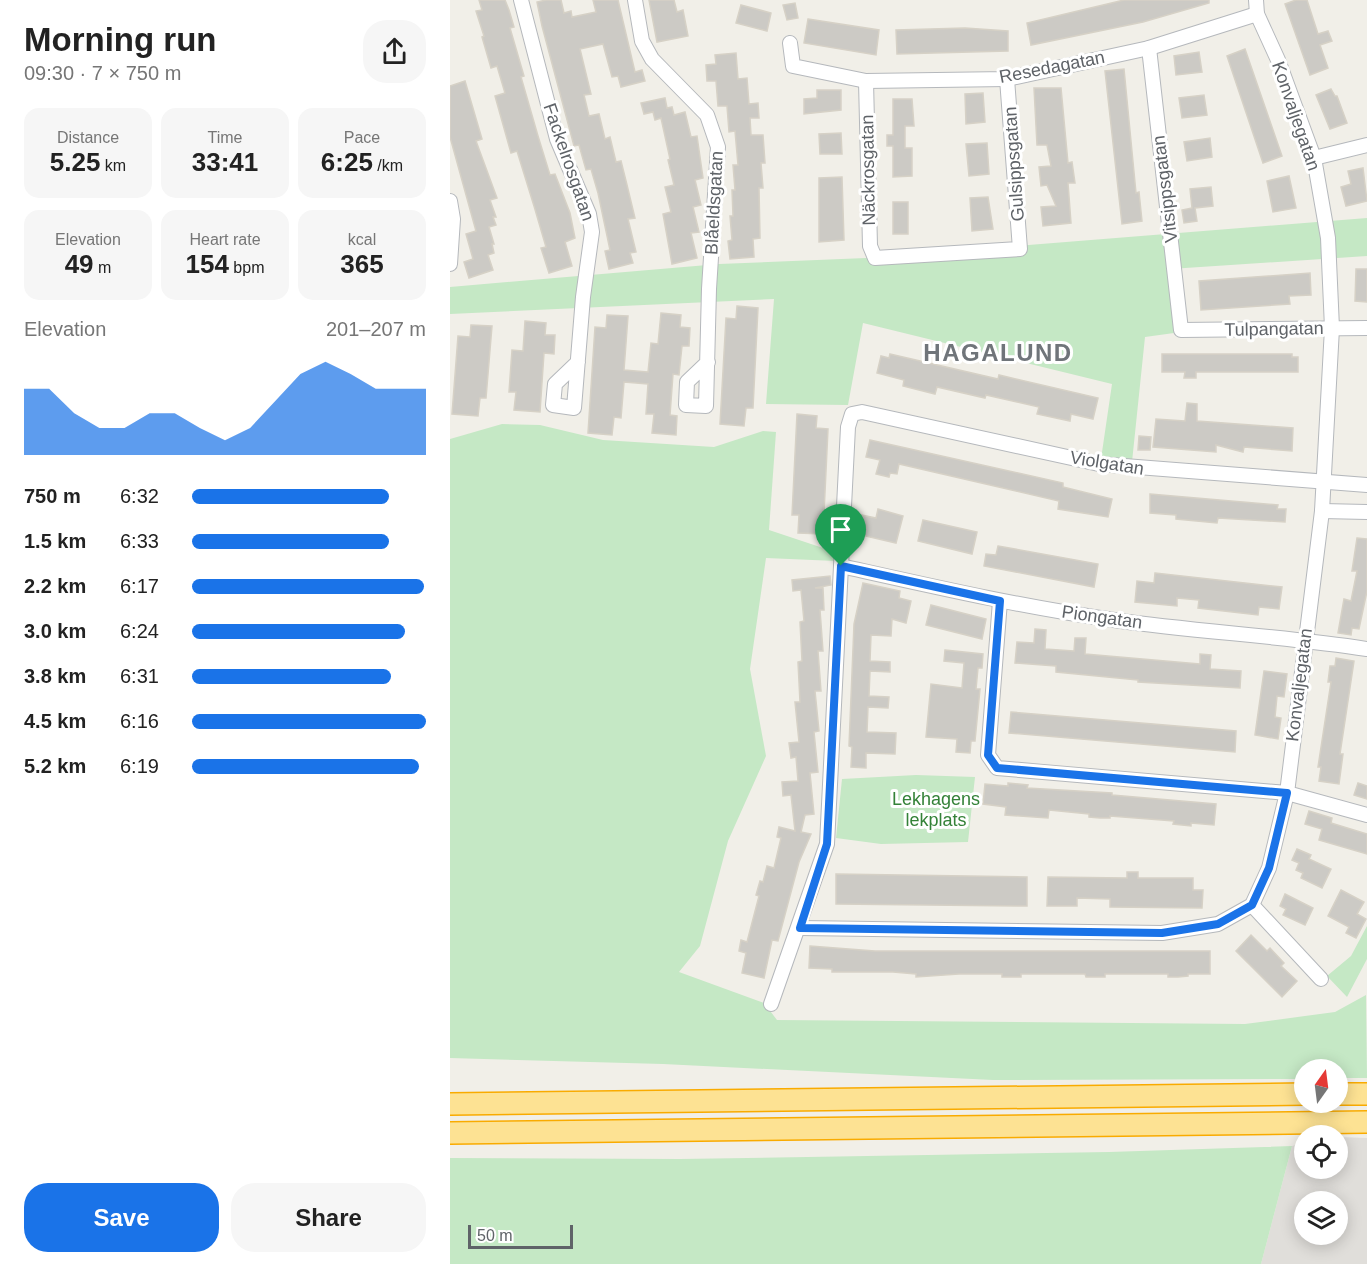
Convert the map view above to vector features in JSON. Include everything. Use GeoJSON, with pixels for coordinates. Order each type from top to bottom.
{"type":"FeatureCollection","features":[{"type":"Feature","properties":{"kind":"highway"},"geometry":{"type":"LineString","coordinates":[[450,1104],[1294,1094]]}},
{"type":"Feature","properties":{"kind":"highway"},"geometry":{"type":"LineString","coordinates":[[1348,1094],[1367,1094]]}},
{"type":"Feature","properties":{"kind":"highway"},"geometry":{"type":"LineString","coordinates":[[450,1133],[1367,1122]]}},
{"type":"Feature","properties":{"kind":"street","name":"Fackelrosgatan"},"geometry":{"type":"LineString","coordinates":[[521,0],[557,139],[589,214],[592,232],[583,297],[578,362]]}},
{"type":"Feature","properties":{"kind":"street","name":"Blåeldsgatan"},"geometry":{"type":"LineString","coordinates":[[635,0],[642,41],[652,59],[707,115],[718,147],[709,289],[708,362]]}},
{"type":"Feature","properties":{"kind":"street"},"geometry":{"type":"LineString","coordinates":[[1256,0],[1257,14]]}},
{"type":"Feature","properties":{"kind":"street","name":"Resedagatan"},"geometry":{"type":"LineString","coordinates":[[790,43],[793,66],[866,81],[1007,79],[1149,48],[1257,14]]}},
{"type":"Feature","properties":{"kind":"street","name":"Konvaljegatan"},"geometry":{"type":"LineString","coordinates":[[1252,905],[1269,868],[1287,793],[1304,640],[1322,511],[1332,328],[1328,238],[1314,158],[1278,60],[1257,14]]}},
{"type":"Feature","properties":{"kind":"street","name":"Vitsippsgatan"},"geometry":{"type":"LineString","coordinates":[[1149,48],[1181,330]]}},
{"type":"Feature","properties":{"kind":"street","name":"Gulsippsgatan"},"geometry":{"type":"LineString","coordinates":[[875,258],[1020,249],[1007,79]]}},
{"type":"Feature","properties":{"kind":"street","name":"Näckrosgatan"},"geometry":{"type":"LineString","coordinates":[[866,81],[870,246],[875,258]]}},
{"type":"Feature","properties":{"kind":"street"},"geometry":{"type":"LineString","coordinates":[[1314,158],[1367,146]]}},
{"type":"Feature","properties":{"kind":"street"},"geometry":{"type":"LineString","coordinates":[[450,201],[453,219],[450,264]]}},
{"type":"Feature","properties":{"kind":"street","name":"Tulpangatan"},"geometry":{"type":"LineString","coordinates":[[1181,330],[1367,328]]}},
{"type":"Feature","properties":{"kind":"street","name":"Violgatan"},"geometry":{"type":"LineString","coordinates":[[841,566],[848,427],[852,414],[862,412],[1099,464],[1367,486]]}},
{"type":"Feature","properties":{"kind":"street"},"geometry":{"type":"LineString","coordinates":[[1322,511],[1367,512]]}},
{"type":"Feature","properties":{"kind":"street"},"geometry":{"type":"LineString","coordinates":[[771,1004],[800,928],[827,844],[841,566]]}},
{"type":"Feature","properties":{"kind":"street","name":"Piongatan"},"geometry":{"type":"LineString","coordinates":[[841,566],[1000,601],[1114,620],[1367,649]]}},
{"type":"Feature","properties":{"kind":"street"},"geometry":{"type":"LineString","coordinates":[[1000,601],[988,755],[997,768],[1287,793],[1367,815]]}},
{"type":"Feature","properties":{"kind":"street"},"geometry":{"type":"LineString","coordinates":[[800,928],[1162,933],[1218,924],[1252,905],[1321,979]]}},
{"type":"Feature","properties":{"kind":"shaded area"},"geometry":{"type":"Polygon","coordinates":[[[1348,1137],[1367,1138],[1367,1264],[1261,1264],[1292,1146],[1294,1146],[1294,1179],[1348,1179],[1348,1137]]]}},
{"type":"Feature","properties":{"kind":"green space"},"geometry":{"type":"Polygon","coordinates":[[[1367,218],[1367,256],[1170,269],[1174,333],[1145,337],[1132,462],[1101,459],[1112,384],[863,323],[848,405],[766,404],[774,299],[450,314],[450,287],[719,264],[866,258],[1367,218]]]}},
{"type":"Feature","properties":{"kind":"green space"},"geometry":{"type":"Polygon","coordinates":[[[502,424],[540,425],[603,440],[714,447],[763,431],[776,432],[769,530],[832,551],[836,561],[766,558],[750,669],[766,756],[728,841],[700,946],[679,972],[764,1003],[777,1020],[1245,1024],[1335,1012],[1366,995],[1367,1078],[1348,1078],[1348,1059],[1294,1059],[1294,1079],[993,1080],[663,1064],[450,1058],[450,439],[502,424]]]}},
{"type":"Feature","properties":{"kind":"green space","name":"Lekhagens lekplats"},"geometry":{"type":"Polygon","coordinates":[[[916,775],[975,777],[968,842],[881,844],[836,838],[842,779],[916,775]]]}},
{"type":"Feature","properties":{"kind":"green space"},"geometry":{"type":"Polygon","coordinates":[[[1367,926],[1367,959],[1347,997],[1327,976],[1351,956],[1367,926]]]}},
{"type":"Feature","properties":{"kind":"green space"},"geometry":{"type":"Polygon","coordinates":[[[1292,1146],[1261,1264],[450,1264],[450,1158],[680,1159],[1109,1152],[1292,1146]]]}},
{"type":"Feature","properties":{"kind":"building"},"geometry":{"type":"Polygon","coordinates":[[[479,0],[505,0],[514,27],[510,28],[524,76],[521,77],[538,136],[550,175],[555,174],[570,213],[575,238],[565,242],[572,266],[549,273],[541,248],[546,247],[534,206],[517,151],[511,153],[495,96],[505,93],[497,66],[491,68],[482,37],[484,36],[476,11],[482,10],[479,0]]]}},
{"type":"Feature","properties":{"kind":"building"},"geometry":{"type":"Polygon","coordinates":[[[561,0],[564,13],[571,11],[572,17],[596,12],[593,0],[618,0],[635,72],[642,70],[645,81],[621,87],[618,76],[612,77],[603,44],[580,49],[591,94],[584,95],[589,116],[599,114],[605,139],[610,137],[616,162],[621,161],[627,185],[635,218],[628,219],[636,252],[630,253],[633,263],[609,269],[605,251],[610,250],[598,193],[591,169],[586,170],[579,145],[574,146],[542,26],[537,2],[561,0]]]}},
{"type":"Feature","properties":{"kind":"building"},"geometry":{"type":"Polygon","coordinates":[[[649,0],[674,0],[677,12],[683,10],[688,36],[657,42],[649,0]]]}},
{"type":"Feature","properties":{"kind":"building"},"geometry":{"type":"Polygon","coordinates":[[[1124,0],[1209,0],[1209,3],[1143,22],[1031,45],[1027,23],[1124,0]]]}},
{"type":"Feature","properties":{"kind":"building"},"geometry":{"type":"Polygon","coordinates":[[[1296,0],[1307,0],[1318,34],[1328,31],[1332,41],[1320,45],[1328,68],[1310,75],[1285,4],[1296,0]]]}},
{"type":"Feature","properties":{"kind":"building"},"geometry":{"type":"Polygon","coordinates":[[[795,3],[798,18],[787,20],[783,5],[795,3]]]}},
{"type":"Feature","properties":{"kind":"building"},"geometry":{"type":"Polygon","coordinates":[[[741,5],[771,13],[767,31],[736,23],[741,5]]]}},
{"type":"Feature","properties":{"kind":"building"},"geometry":{"type":"Polygon","coordinates":[[[808,19],[879,30],[876,55],[804,43],[808,19]]]}},
{"type":"Feature","properties":{"kind":"building"},"geometry":{"type":"Polygon","coordinates":[[[965,28],[1008,31],[1008,51],[897,54],[896,30],[965,28]]]}},
{"type":"Feature","properties":{"kind":"building"},"geometry":{"type":"Polygon","coordinates":[[[1245,49],[1282,156],[1263,163],[1227,56],[1245,49]]]}},
{"type":"Feature","properties":{"kind":"building"},"geometry":{"type":"Polygon","coordinates":[[[1199,52],[1202,72],[1176,75],[1174,56],[1199,52]]]}},
{"type":"Feature","properties":{"kind":"building"},"geometry":{"type":"Polygon","coordinates":[[[736,53],[738,79],[747,78],[749,104],[758,103],[759,118],[750,118],[751,135],[763,135],[765,163],[761,163],[763,188],[759,188],[760,238],[753,239],[754,257],[730,259],[728,241],[732,240],[730,216],[733,216],[732,190],[735,190],[733,165],[738,165],[735,131],[729,132],[727,106],[718,106],[716,81],[707,81],[706,65],[716,64],[715,55],[736,53]]]}},
{"type":"Feature","properties":{"kind":"building"},"geometry":{"type":"Polygon","coordinates":[[[1124,69],[1136,193],[1139,192],[1142,221],[1122,224],[1105,71],[1124,69]]]}},
{"type":"Feature","properties":{"kind":"building"},"geometry":{"type":"Polygon","coordinates":[[[465,81],[482,139],[476,141],[497,198],[490,200],[496,217],[493,217],[496,225],[489,227],[494,253],[488,255],[493,270],[469,278],[464,262],[473,259],[466,234],[476,231],[450,137],[450,86],[465,81]]]}},
{"type":"Feature","properties":{"kind":"building"},"geometry":{"type":"Polygon","coordinates":[[[1034,88],[1061,88],[1068,163],[1072,162],[1075,183],[1068,183],[1071,223],[1043,226],[1041,207],[1056,206],[1047,185],[1041,186],[1039,167],[1051,166],[1047,145],[1037,145],[1034,88]]]}},
{"type":"Feature","properties":{"kind":"building"},"geometry":{"type":"Polygon","coordinates":[[[1331,89],[1337,96],[1347,123],[1330,129],[1316,95],[1331,89]]]}},
{"type":"Feature","properties":{"kind":"building"},"geometry":{"type":"Polygon","coordinates":[[[817,90],[841,90],[841,110],[804,114],[804,99],[817,98],[817,90]]]}},
{"type":"Feature","properties":{"kind":"building"},"geometry":{"type":"Polygon","coordinates":[[[983,93],[985,122],[966,124],[965,94],[983,93]]]}},
{"type":"Feature","properties":{"kind":"building"},"geometry":{"type":"Polygon","coordinates":[[[1204,95],[1207,115],[1182,118],[1179,98],[1204,95]]]}},
{"type":"Feature","properties":{"kind":"building"},"geometry":{"type":"Polygon","coordinates":[[[665,98],[667,108],[672,107],[674,115],[685,112],[691,137],[697,136],[703,178],[695,180],[701,205],[693,207],[699,232],[691,233],[697,258],[672,264],[663,214],[671,212],[665,187],[674,185],[668,160],[670,159],[661,118],[655,120],[653,112],[644,114],[641,103],[665,98]]]}},
{"type":"Feature","properties":{"kind":"building"},"geometry":{"type":"Polygon","coordinates":[[[893,99],[912,99],[914,126],[905,126],[905,148],[912,148],[912,176],[893,177],[893,146],[887,146],[887,135],[893,135],[893,99]]]}},
{"type":"Feature","properties":{"kind":"building"},"geometry":{"type":"Polygon","coordinates":[[[841,133],[842,154],[820,154],[819,134],[841,133]]]}},
{"type":"Feature","properties":{"kind":"building"},"geometry":{"type":"Polygon","coordinates":[[[1210,138],[1212,157],[1187,161],[1184,142],[1210,138]]]}},
{"type":"Feature","properties":{"kind":"building"},"geometry":{"type":"Polygon","coordinates":[[[987,143],[989,174],[969,176],[966,144],[987,143]]]}},
{"type":"Feature","properties":{"kind":"building"},"geometry":{"type":"Polygon","coordinates":[[[1363,168],[1367,201],[1346,206],[1341,187],[1351,184],[1348,171],[1363,168]]]}},
{"type":"Feature","properties":{"kind":"building"},"geometry":{"type":"Polygon","coordinates":[[[1289,176],[1296,208],[1273,212],[1267,181],[1289,176]]]}},
{"type":"Feature","properties":{"kind":"building"},"geometry":{"type":"Polygon","coordinates":[[[842,177],[844,240],[819,242],[819,178],[842,177]]]}},
{"type":"Feature","properties":{"kind":"building"},"geometry":{"type":"Polygon","coordinates":[[[1211,187],[1213,206],[1195,208],[1197,221],[1184,223],[1182,210],[1192,208],[1190,189],[1211,187]]]}},
{"type":"Feature","properties":{"kind":"building"},"geometry":{"type":"Polygon","coordinates":[[[988,197],[993,229],[972,231],[970,198],[988,197]]]}},
{"type":"Feature","properties":{"kind":"building"},"geometry":{"type":"Polygon","coordinates":[[[893,202],[908,202],[908,234],[893,234],[893,202]]]}},
{"type":"Feature","properties":{"kind":"building"},"geometry":{"type":"Polygon","coordinates":[[[1356,269],[1367,269],[1367,302],[1355,301],[1356,269]]]}},
{"type":"Feature","properties":{"kind":"building"},"geometry":{"type":"Polygon","coordinates":[[[1310,273],[1311,295],[1289,296],[1290,304],[1201,310],[1199,281],[1310,273]]]}},
{"type":"Feature","properties":{"kind":"building"},"geometry":{"type":"Polygon","coordinates":[[[737,306],[758,308],[753,408],[746,408],[744,426],[720,424],[726,318],[736,319],[737,306]]]}},
{"type":"Feature","properties":{"kind":"building"},"geometry":{"type":"Polygon","coordinates":[[[661,313],[681,315],[680,327],[690,328],[689,346],[682,346],[679,375],[673,374],[670,415],[677,416],[676,435],[652,433],[654,414],[646,414],[648,384],[624,382],[621,418],[614,417],[612,435],[588,433],[595,327],[606,328],[607,315],[628,316],[624,370],[648,372],[651,343],[658,344],[661,313]]]}},
{"type":"Feature","properties":{"kind":"building"},"geometry":{"type":"Polygon","coordinates":[[[525,321],[546,323],[545,335],[555,335],[554,354],[544,353],[540,412],[514,410],[516,392],[509,392],[512,350],[523,351],[525,321]]]}},
{"type":"Feature","properties":{"kind":"building"},"geometry":{"type":"Polygon","coordinates":[[[471,325],[492,326],[486,398],[480,398],[478,416],[452,414],[458,336],[470,337],[471,325]]]}},
{"type":"Feature","properties":{"kind":"building"},"geometry":{"type":"Polygon","coordinates":[[[890,354],[998,379],[999,375],[1098,398],[1093,419],[1071,414],[1070,421],[1037,414],[1039,407],[986,395],[985,398],[937,387],[935,394],[903,386],[904,380],[877,373],[881,356],[889,358],[890,354]]]}},
{"type":"Feature","properties":{"kind":"building"},"geometry":{"type":"Polygon","coordinates":[[[1162,354],[1292,354],[1292,357],[1298,357],[1298,372],[1196,372],[1196,378],[1184,378],[1185,372],[1162,372],[1162,354]]]}},
{"type":"Feature","properties":{"kind":"building"},"geometry":{"type":"Polygon","coordinates":[[[1187,403],[1197,404],[1197,421],[1293,428],[1292,451],[1244,447],[1243,452],[1216,445],[1216,452],[1153,447],[1156,419],[1185,421],[1187,403]]]}},
{"type":"Feature","properties":{"kind":"building"},"geometry":{"type":"Polygon","coordinates":[[[797,414],[817,416],[816,428],[828,429],[823,534],[798,533],[799,515],[792,515],[797,414]]]}},
{"type":"Feature","properties":{"kind":"building"},"geometry":{"type":"Polygon","coordinates":[[[1139,436],[1151,437],[1150,450],[1138,450],[1139,436]]]}},
{"type":"Feature","properties":{"kind":"building"},"geometry":{"type":"Polygon","coordinates":[[[870,440],[1063,483],[1063,487],[1112,499],[1108,517],[1058,509],[1059,501],[899,464],[897,474],[890,473],[889,477],[876,474],[880,460],[866,457],[870,440]]]}},
{"type":"Feature","properties":{"kind":"building"},"geometry":{"type":"Polygon","coordinates":[[[1150,494],[1278,505],[1277,509],[1286,509],[1285,522],[1218,518],[1217,523],[1176,519],[1176,515],[1150,513],[1150,494]]]}},
{"type":"Feature","properties":{"kind":"building"},"geometry":{"type":"Polygon","coordinates":[[[878,509],[903,516],[896,543],[857,534],[861,515],[876,518],[878,509]]]}},
{"type":"Feature","properties":{"kind":"building"},"geometry":{"type":"Polygon","coordinates":[[[923,520],[977,532],[972,554],[918,541],[923,520]]]}},
{"type":"Feature","properties":{"kind":"building"},"geometry":{"type":"Polygon","coordinates":[[[1357,538],[1367,539],[1367,591],[1359,629],[1352,628],[1351,635],[1338,633],[1344,599],[1351,601],[1357,571],[1352,571],[1357,538]]]}},
{"type":"Feature","properties":{"kind":"building"},"geometry":{"type":"Polygon","coordinates":[[[998,546],[1098,564],[1094,587],[984,566],[986,554],[996,555],[998,546]]]}},
{"type":"Feature","properties":{"kind":"building"},"geometry":{"type":"Polygon","coordinates":[[[1155,573],[1282,587],[1279,609],[1259,607],[1258,615],[1198,608],[1199,600],[1177,598],[1177,606],[1135,602],[1137,581],[1154,583],[1155,573]]]}},
{"type":"Feature","properties":{"kind":"building"},"geometry":{"type":"Polygon","coordinates":[[[830,576],[831,585],[815,588],[823,588],[824,610],[820,610],[823,651],[818,651],[821,691],[815,691],[819,731],[814,732],[818,772],[810,773],[814,814],[805,815],[801,832],[811,834],[799,862],[778,941],[772,940],[764,978],[742,973],[746,953],[739,951],[741,940],[747,942],[759,896],[756,895],[760,881],[763,882],[767,866],[774,868],[781,838],[777,837],[779,827],[795,831],[791,795],[783,796],[782,782],[798,781],[796,757],[791,758],[789,743],[799,742],[795,702],[800,702],[798,662],[802,661],[800,622],[804,621],[801,590],[793,591],[792,580],[830,576]]]}},
{"type":"Feature","properties":{"kind":"building"},"geometry":{"type":"Polygon","coordinates":[[[863,583],[900,591],[899,598],[911,601],[906,623],[892,619],[891,636],[871,635],[870,661],[890,662],[890,672],[870,671],[869,696],[889,697],[888,708],[868,707],[867,732],[896,733],[895,754],[866,753],[866,768],[851,767],[852,747],[849,746],[854,624],[863,583]]]}},
{"type":"Feature","properties":{"kind":"building"},"geometry":{"type":"Polygon","coordinates":[[[931,605],[986,619],[982,639],[926,625],[931,605]]]}},
{"type":"Feature","properties":{"kind":"building"},"geometry":{"type":"Polygon","coordinates":[[[1035,629],[1046,630],[1045,649],[1074,651],[1075,638],[1086,638],[1085,654],[1200,664],[1200,654],[1211,655],[1210,669],[1241,671],[1240,688],[1138,682],[1138,680],[1056,672],[1056,666],[1015,663],[1017,642],[1034,643],[1035,629]]]}},
{"type":"Feature","properties":{"kind":"building"},"geometry":{"type":"Polygon","coordinates":[[[945,650],[983,654],[982,668],[978,668],[976,689],[980,689],[975,741],[971,741],[970,753],[956,752],[957,739],[926,737],[931,684],[962,688],[964,663],[944,661],[945,650]]]}},
{"type":"Feature","properties":{"kind":"building"},"geometry":{"type":"Polygon","coordinates":[[[1336,658],[1354,661],[1340,754],[1343,754],[1339,784],[1319,781],[1321,767],[1318,767],[1331,682],[1328,682],[1330,666],[1335,666],[1336,658]]]}},
{"type":"Feature","properties":{"kind":"building"},"geometry":{"type":"Polygon","coordinates":[[[1264,671],[1287,674],[1284,697],[1277,696],[1275,717],[1281,718],[1278,739],[1255,735],[1264,671]]]}},
{"type":"Feature","properties":{"kind":"building"},"geometry":{"type":"Polygon","coordinates":[[[1011,712],[1236,731],[1235,752],[1009,733],[1011,712]]]}},
{"type":"Feature","properties":{"kind":"building"},"geometry":{"type":"Polygon","coordinates":[[[1008,783],[1028,785],[1027,788],[1112,793],[1112,795],[1216,804],[1214,825],[1191,823],[1191,826],[1173,824],[1174,821],[1110,816],[1110,818],[1089,817],[1089,814],[1049,810],[1048,818],[1005,815],[1006,807],[983,804],[985,784],[1008,786],[1008,783]]]}},
{"type":"Feature","properties":{"kind":"building"},"geometry":{"type":"Polygon","coordinates":[[[1358,783],[1367,786],[1367,799],[1354,795],[1358,783]]]}},
{"type":"Feature","properties":{"kind":"building"},"geometry":{"type":"Polygon","coordinates":[[[1309,811],[1332,818],[1331,823],[1367,834],[1367,854],[1319,840],[1322,829],[1305,824],[1309,811]]]}},
{"type":"Feature","properties":{"kind":"building"},"geometry":{"type":"Polygon","coordinates":[[[1297,849],[1311,855],[1309,859],[1331,869],[1322,888],[1301,878],[1303,873],[1296,870],[1299,863],[1292,860],[1297,849]]]}},
{"type":"Feature","properties":{"kind":"building"},"geometry":{"type":"Polygon","coordinates":[[[1127,872],[1138,872],[1138,878],[1193,878],[1193,890],[1203,890],[1202,908],[1110,907],[1110,899],[1077,898],[1077,906],[1047,906],[1048,877],[1127,878],[1127,872]]]}},
{"type":"Feature","properties":{"kind":"building"},"geometry":{"type":"Polygon","coordinates":[[[836,874],[1027,877],[1027,906],[836,904],[836,874]]]}},
{"type":"Feature","properties":{"kind":"building"},"geometry":{"type":"Polygon","coordinates":[[[1341,890],[1364,902],[1357,914],[1366,919],[1356,938],[1346,933],[1349,927],[1328,916],[1341,890]]]}},
{"type":"Feature","properties":{"kind":"building"},"geometry":{"type":"Polygon","coordinates":[[[1285,894],[1313,908],[1305,925],[1283,915],[1286,909],[1280,906],[1285,894]]]}},
{"type":"Feature","properties":{"kind":"building"},"geometry":{"type":"Polygon","coordinates":[[[1251,935],[1267,951],[1270,948],[1284,963],[1281,966],[1297,981],[1282,997],[1236,951],[1251,935]]]}},
{"type":"Feature","properties":{"kind":"building"},"geometry":{"type":"Polygon","coordinates":[[[810,946],[875,951],[1210,951],[1210,974],[1188,974],[1188,976],[1178,977],[1168,977],[1168,974],[1105,974],[1105,977],[1086,977],[1085,974],[1021,974],[1021,977],[1002,977],[1002,974],[959,974],[916,977],[916,974],[893,972],[832,972],[832,969],[809,968],[810,946]]]}},
{"type":"Feature","properties":{"kind":"district","name":"HAGALUND"},"geometry":{"type":"Point","coordinates":[998,352]}},
{"type":"Feature","properties":{"kind":"route"},"geometry":{"type":"LineString","coordinates":[[841,566],[1000,601],[988,755],[997,768],[1287,793],[1269,868],[1252,905],[1218,924],[1162,933],[800,928],[827,844],[841,566]]}}]}
